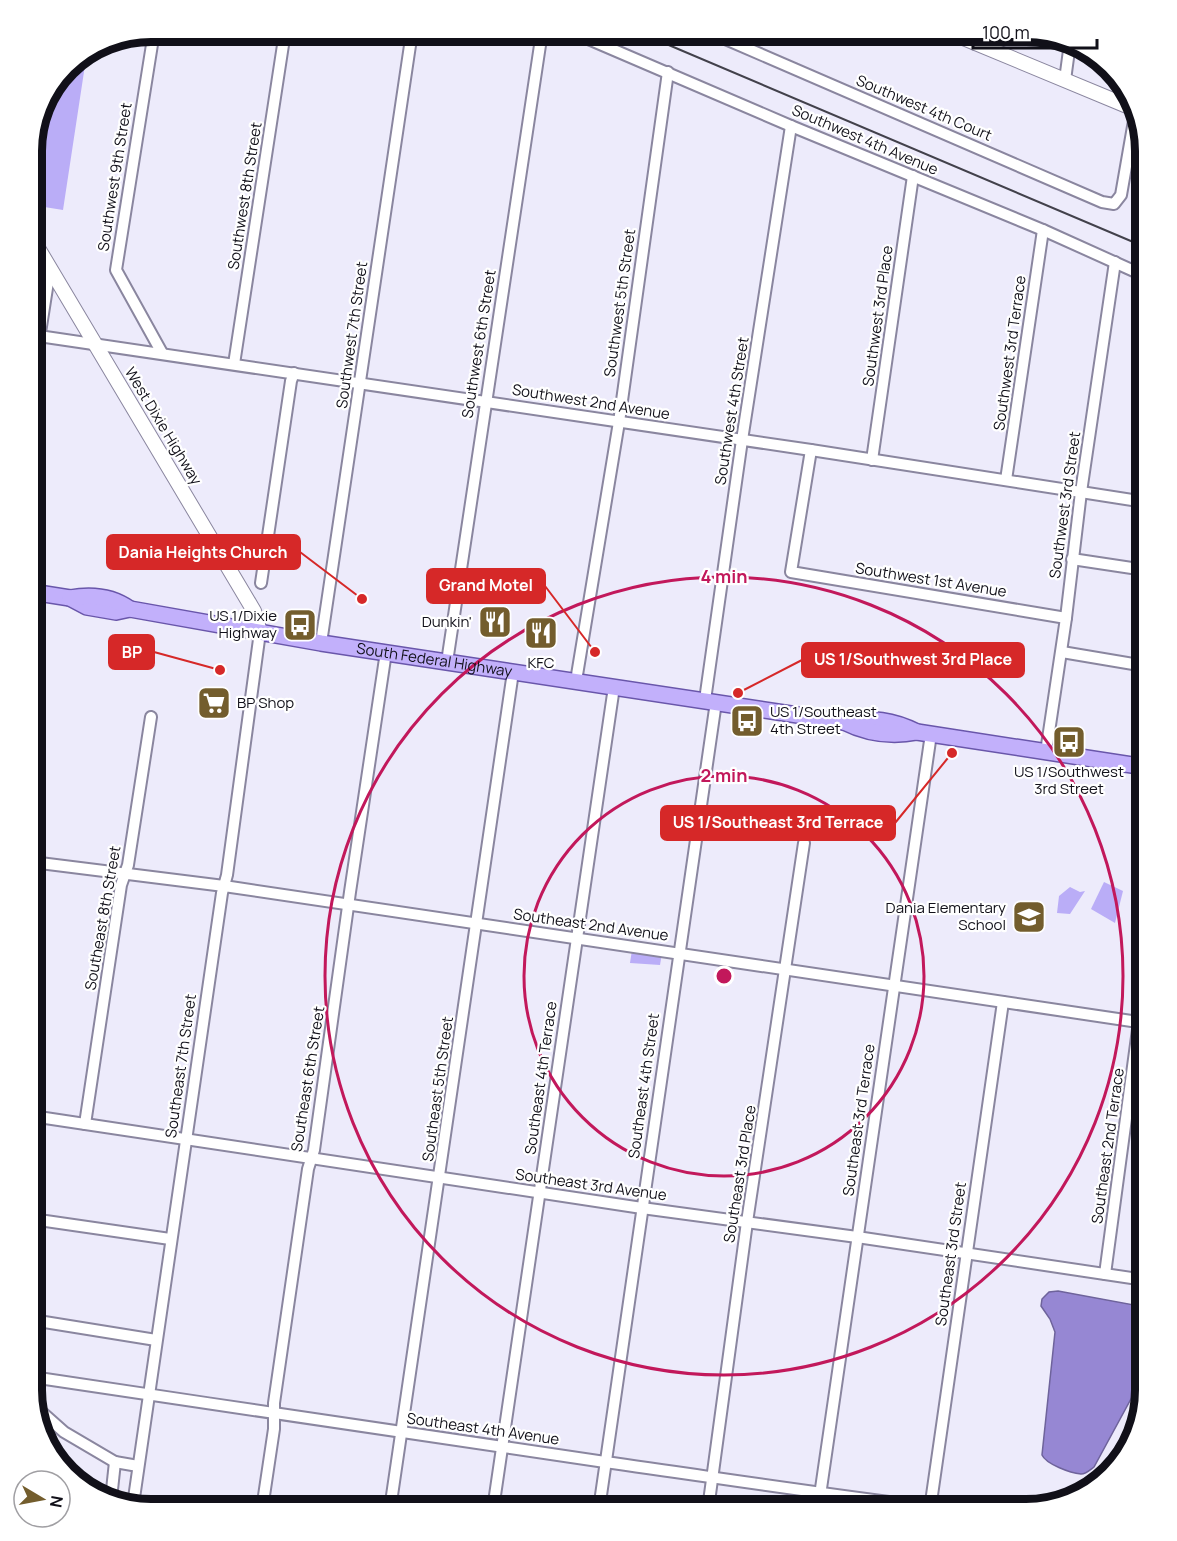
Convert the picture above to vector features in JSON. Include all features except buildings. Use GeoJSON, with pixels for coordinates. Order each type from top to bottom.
{"type":"FeatureCollection","features":[{"type":"Feature","properties":{"kind":"main road"},"geometry":{"type":"LineString","coordinates":[[984,42],[1125,105]]}},
{"type":"Feature","properties":{"kind":"main road","name":"West Dixie Highway"},"geometry":{"type":"LineString","coordinates":[[42,255],[254,611],[261,632]]}},
{"type":"Feature","properties":{"kind":"main road","name":"South Federal Highway"},"geometry":{"type":"LineString","coordinates":[[42,594],[70,598],[86,595],[117,600],[130,609],[321,643],[844,722],[861,731],[899,736],[924,733],[1135,765]]}},
{"type":"Feature","properties":{"kind":"street","name":"Southwest 9th Street"},"geometry":{"type":"LineString","coordinates":[[152,42],[116,270],[162,353]]}},
{"type":"Feature","properties":{"kind":"street","name":"Southwest 8th Street"},"geometry":{"type":"LineString","coordinates":[[234,364],[283,42]]}},
{"type":"Feature","properties":{"kind":"street","name":"Southwest 7th Street"},"geometry":{"type":"LineString","coordinates":[[321,643],[411,42]]}},
{"type":"Feature","properties":{"kind":"street","name":"Southwest 6th Street"},"geometry":{"type":"LineString","coordinates":[[447,662],[540,42]]}},
{"type":"Feature","properties":{"kind":"street","name":"Southwest 4th Avenue"},"geometry":{"type":"LineString","coordinates":[[596,42],[1135,271]]}},
{"type":"Feature","properties":{"kind":"street","name":"Southwest 4th Court"},"geometry":{"type":"LineString","coordinates":[[739,42],[1102,202],[1114,204],[1121,195],[1133,130]]}},
{"type":"Feature","properties":{"kind":"street"},"geometry":{"type":"LineString","coordinates":[[1065,80],[1069,51]]}},
{"type":"Feature","properties":{"kind":"street","name":"Southwest 5th Street"},"geometry":{"type":"LineString","coordinates":[[576,681],[619,422],[668,72]]}},
{"type":"Feature","properties":{"kind":"street","name":"Southwest 4th Street"},"geometry":{"type":"LineString","coordinates":[[710,701],[742,440],[791,126]]}},
{"type":"Feature","properties":{"kind":"street","name":"Southwest 3rd Place"},"geometry":{"type":"LineString","coordinates":[[872,460],[913,176]]}},
{"type":"Feature","properties":{"kind":"street","name":"Southwest 3rd Terrace"},"geometry":{"type":"LineString","coordinates":[[1006,480],[1043,230]]}},
{"type":"Feature","properties":{"kind":"street","name":"Southwest 3rd Street"},"geometry":{"type":"LineString","coordinates":[[1046,752],[1062,652],[1081,492],[1115,262]]}},
{"type":"Feature","properties":{"kind":"street"},"geometry":{"type":"LineString","coordinates":[[42,304],[50,269]]}},
{"type":"Feature","properties":{"kind":"street","name":"Southwest 2nd Avenue"},"geometry":{"type":"LineString","coordinates":[[42,336],[1135,500]]}},
{"type":"Feature","properties":{"kind":"street"},"geometry":{"type":"LineString","coordinates":[[261,583],[294,373]]}},
{"type":"Feature","properties":{"kind":"street","name":"Southwest 1st Avenue"},"geometry":{"type":"LineString","coordinates":[[811,450],[791,572],[1066,618]]}},
{"type":"Feature","properties":{"kind":"street"},"geometry":{"type":"LineString","coordinates":[[1072,559],[1135,568]]}},
{"type":"Feature","properties":{"kind":"street","name":"Southeast 7th Street"},"geometry":{"type":"LineString","coordinates":[[134,1497],[170,1239],[227,875],[261,632]]}},
{"type":"Feature","properties":{"kind":"street","name":"Southeast 6th Street"},"geometry":{"type":"LineString","coordinates":[[263,1499],[274,1428],[274,1403],[386,652]]}},
{"type":"Feature","properties":{"kind":"street"},"geometry":{"type":"LineString","coordinates":[[1062,652],[1135,664]]}},
{"type":"Feature","properties":{"kind":"street","name":"Southeast 5th Street"},"geometry":{"type":"LineString","coordinates":[[391,1499],[513,672]]}},
{"type":"Feature","properties":{"kind":"street","name":"Southeast 4th Terrace"},"geometry":{"type":"LineString","coordinates":[[494,1499],[614,687]]}},
{"type":"Feature","properties":{"kind":"street","name":"Southeast 4th Street"},"geometry":{"type":"LineString","coordinates":[[600,1499],[679,953],[710,701]]}},
{"type":"Feature","properties":{"kind":"street","name":"Southeast 8th Street"},"geometry":{"type":"LineString","coordinates":[[85,1124],[121,885],[125,874],[151,717]]}},
{"type":"Feature","properties":{"kind":"street","name":"Southeast 3rd Terrace"},"geometry":{"type":"LineString","coordinates":[[819,1499],[893,985],[924,733]]}},
{"type":"Feature","properties":{"kind":"street","name":"Southeast 3rd Place"},"geometry":{"type":"LineString","coordinates":[[709,1499],[747,1222],[804,843]]}},
{"type":"Feature","properties":{"kind":"street","name":"Southeast 2nd Avenue"},"geometry":{"type":"LineString","coordinates":[[42,863],[349,904],[1135,1022]]}},
{"type":"Feature","properties":{"kind":"street","name":"Southeast 3rd Street"},"geometry":{"type":"LineString","coordinates":[[931,1499],[1003,1002]]}},
{"type":"Feature","properties":{"kind":"street","name":"Southeast 2nd Terrace"},"geometry":{"type":"LineString","coordinates":[[1105,1274],[1135,1076]]}},
{"type":"Feature","properties":{"kind":"street","name":"Southeast 3rd Avenue"},"geometry":{"type":"LineString","coordinates":[[42,1118],[642,1208],[1135,1278]]}},
{"type":"Feature","properties":{"kind":"street"},"geometry":{"type":"LineString","coordinates":[[42,1220],[170,1239]]}},
{"type":"Feature","properties":{"kind":"street"},"geometry":{"type":"LineString","coordinates":[[42,1322],[156,1340]]}},
{"type":"Feature","properties":{"kind":"street","name":"Southeast 4th Avenue"},"geometry":{"type":"LineString","coordinates":[[42,1379],[502,1449],[864,1499]]}},
{"type":"Feature","properties":{"kind":"street"},"geometry":{"type":"LineString","coordinates":[[45,1416],[64,1432],[116,1462],[138,1466]]}},
{"type":"Feature","properties":{"kind":"street"},"geometry":{"type":"LineString","coordinates":[[112,1491],[116,1462]]}},
{"type":"Feature","properties":{"kind":"shaded area"},"geometry":{"type":"Polygon","coordinates":[[[85,64],[63,210],[42,207],[43,137],[53,103],[69,79],[85,64]]]}},
{"type":"Feature","properties":{"kind":"shaded area"},"geometry":{"type":"Polygon","coordinates":[[[1104,882],[1123,891],[1115,923],[1091,909],[1104,882]]]}},
{"type":"Feature","properties":{"kind":"shaded area"},"geometry":{"type":"Polygon","coordinates":[[[1070,887],[1080,892],[1085,891],[1070,914],[1057,913],[1059,896],[1070,887]]]}},
{"type":"Feature","properties":{"kind":"shaded area"},"geometry":{"type":"Polygon","coordinates":[[[632,950],[662,953],[660,965],[630,963],[632,950]]]}},
{"type":"Feature","properties":{"kind":"shaded area"},"geometry":{"type":"Polygon","coordinates":[[[1058,1291],[1135,1305],[1135,1392],[1094,1467],[1083,1474],[1059,1468],[1048,1462],[1042,1455],[1055,1332],[1041,1306],[1042,1299],[1049,1292],[1058,1291]]]}},
{"type":"Feature","properties":{"kind":"railway"},"geometry":{"type":"LineString","coordinates":[[662,42],[1135,243]]}},
{"type":"Feature","properties":{"kind":"place","name":"Dania Heights Church"},"geometry":{"type":"Point","coordinates":[362,599]}},
{"type":"Feature","properties":{"kind":"place","name":"Dunkin'"},"geometry":{"type":"Point","coordinates":[495,622]}},
{"type":"Feature","properties":{"kind":"place","name":"US 1/Dixie Highway"},"geometry":{"type":"Point","coordinates":[300,625]}},
{"type":"Feature","properties":{"kind":"place","name":"KFC"},"geometry":{"type":"Point","coordinates":[541,633]}},
{"type":"Feature","properties":{"kind":"place","name":"Grand Motel"},"geometry":{"type":"Point","coordinates":[595,652]}},
{"type":"Feature","properties":{"kind":"place","name":"BP"},"geometry":{"type":"Point","coordinates":[220,670]}},
{"type":"Feature","properties":{"kind":"place","name":"US 1/Southwest 3rd Place"},"geometry":{"type":"Point","coordinates":[738,693]}},
{"type":"Feature","properties":{"kind":"place","name":"BP Shop"},"geometry":{"type":"Point","coordinates":[214,703]}},
{"type":"Feature","properties":{"kind":"place","name":"US 1/Southeast 4th Street"},"geometry":{"type":"Point","coordinates":[747,721]}},
{"type":"Feature","properties":{"kind":"place","name":"US 1/Southwest 3rd Street"},"geometry":{"type":"Point","coordinates":[1069,742]}},
{"type":"Feature","properties":{"kind":"place","name":"US 1/Southeast 3rd Terrace"},"geometry":{"type":"Point","coordinates":[952,753]}},
{"type":"Feature","properties":{"kind":"place","name":"Dania Elementary School"},"geometry":{"type":"Point","coordinates":[1029,917]}}]}
